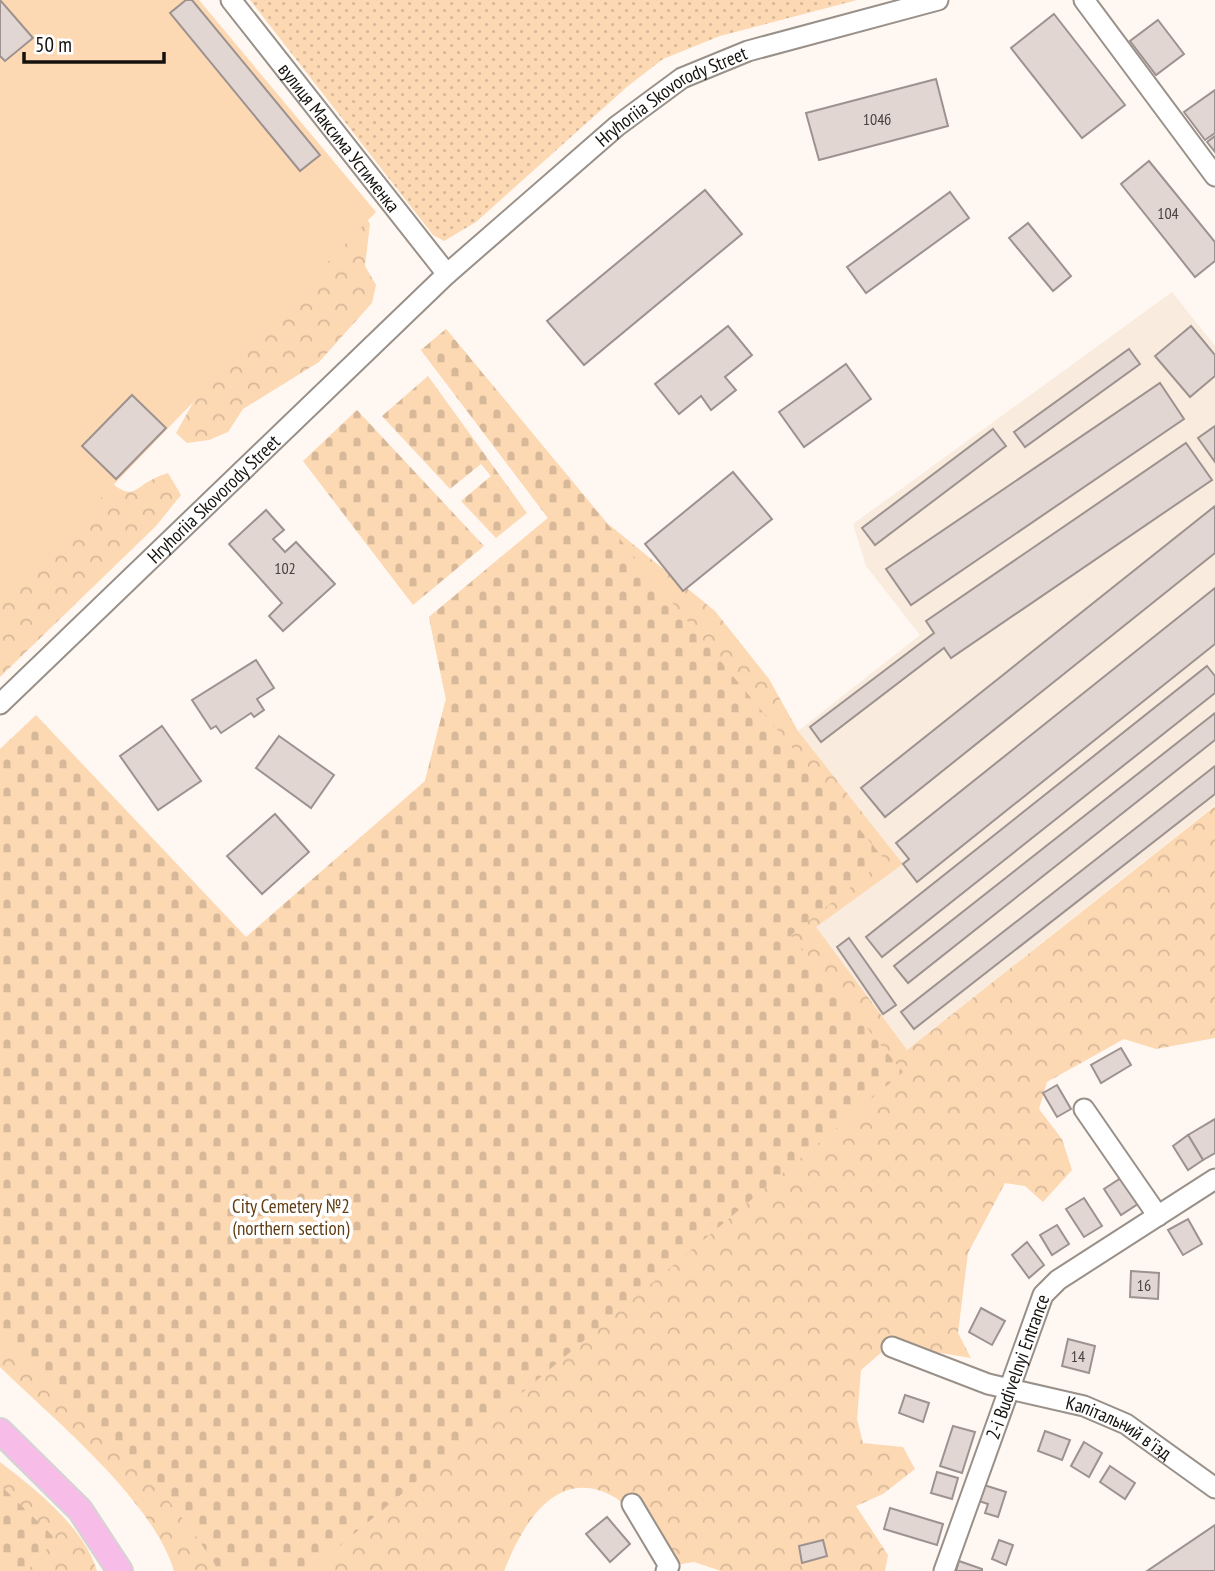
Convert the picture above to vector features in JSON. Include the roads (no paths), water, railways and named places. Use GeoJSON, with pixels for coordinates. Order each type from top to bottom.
{"type":"FeatureCollection","features":[{"type":"Feature","properties":{"kind":"main road"},"geometry":{"type":"LineString","coordinates":[[0,1431],[80,1510],[120,1571]]}},
{"type":"Feature","properties":{"kind":"street","name":"вулиця Максима Устименка"},"geometry":{"type":"LineString","coordinates":[[231,0],[447,274]]}},
{"type":"Feature","properties":{"kind":"street","name":"Hryhoriia Skovorody Street"},"geometry":{"type":"LineString","coordinates":[[0,704],[447,274],[617,126],[682,78],[748,51],[938,0]]}},
{"type":"Feature","properties":{"kind":"street"},"geometry":{"type":"LineString","coordinates":[[1083,0],[1215,176]]}},
{"type":"Feature","properties":{"kind":"street"},"geometry":{"type":"LineString","coordinates":[[1084,1109],[1158,1216]]}},
{"type":"Feature","properties":{"kind":"street","name":"2-i Budivelnyi Entrance"},"geometry":{"type":"LineString","coordinates":[[944,1571],[1043,1295],[1058,1280],[1215,1179]]}},
{"type":"Feature","properties":{"kind":"street","name":"Капітальний в'їзд"},"geometry":{"type":"LineString","coordinates":[[892,1347],[988,1384],[1084,1406],[1126,1424],[1215,1488]]}},
{"type":"Feature","properties":{"kind":"street"},"geometry":{"type":"LineString","coordinates":[[632,1504],[669,1566],[666,1571]]}},
{"type":"Feature","properties":{"kind":"park label","name":"City Cemetery №2 (northern section)"},"geometry":{"type":"Point","coordinates":[291,1217]}}]}
